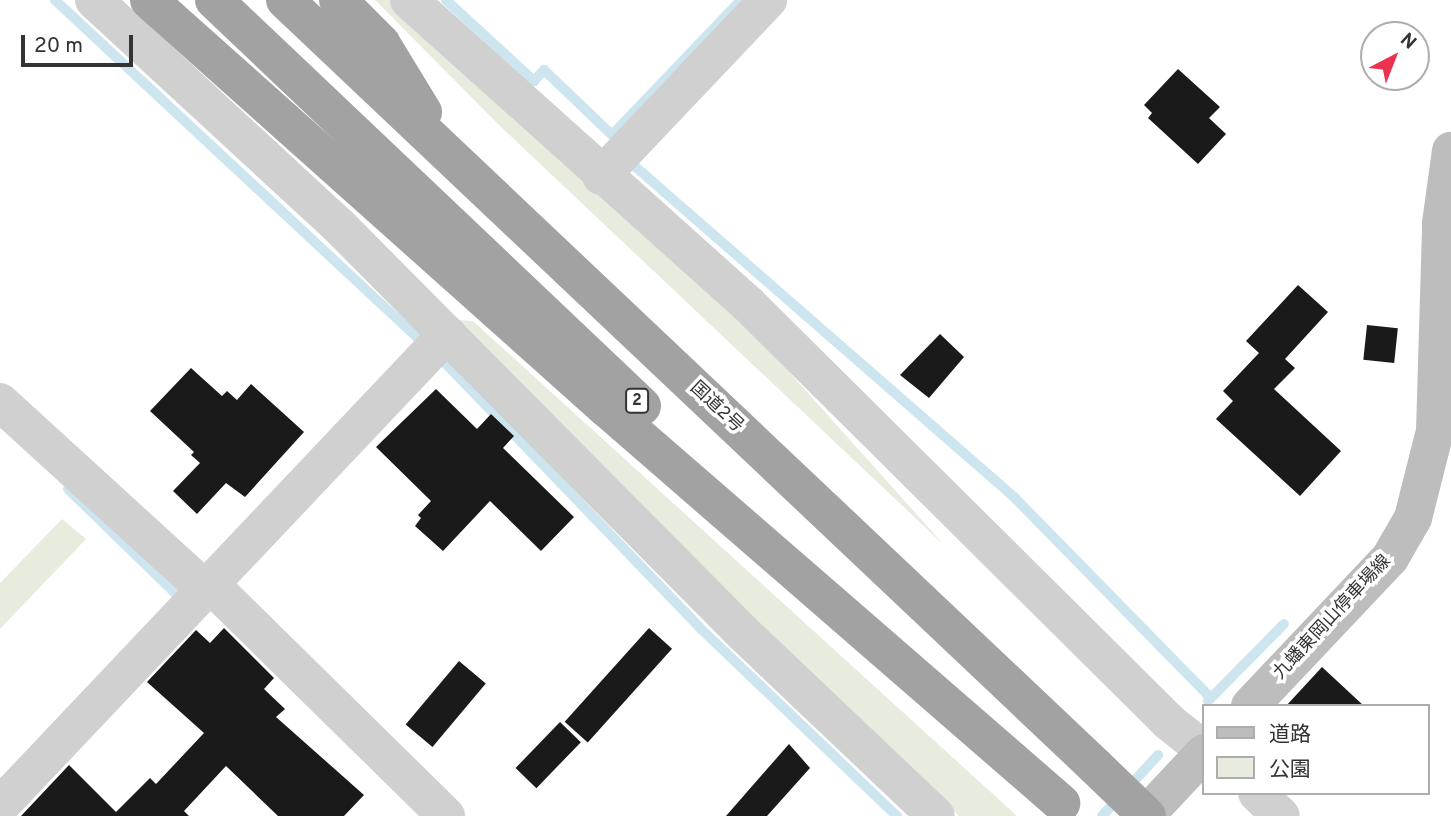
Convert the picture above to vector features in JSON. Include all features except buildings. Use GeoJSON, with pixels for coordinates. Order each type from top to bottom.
{"type":"FeatureCollection","features":[{"type":"Feature","properties":{"kind":"highway"},"geometry":{"type":"LineString","coordinates":[[149,0],[616,417],[1068,809]]}},
{"type":"Feature","properties":{"kind":"highway","name":"2"},"geometry":{"type":"LineString","coordinates":[[214,0],[1068,809]]}},
{"type":"Feature","properties":{"kind":"highway","name":"国道2号"},"geometry":{"type":"LineString","coordinates":[[285,0],[1146,816]]}},
{"type":"Feature","properties":{"kind":"highway"},"geometry":{"type":"LineString","coordinates":[[338,0],[381,43],[453,159]]}},
{"type":"Feature","properties":{"kind":"main road","name":"九蟠東岡山停車場線"},"geometry":{"type":"LineString","coordinates":[[1252,704],[1391,558],[1413,518],[1443,431],[1441,223],[1451,151]]}},
{"type":"Feature","properties":{"kind":"main road"},"geometry":{"type":"LineString","coordinates":[[1146,816],[1202,754]]}},
{"type":"Feature","properties":{"kind":"street"},"geometry":{"type":"LineString","coordinates":[[94,0],[338,225],[437,345],[936,816]]}},
{"type":"Feature","properties":{"kind":"street"},"geometry":{"type":"LineString","coordinates":[[410,0],[601,176],[748,304],[1169,722],[1202,750]]}},
{"type":"Feature","properties":{"kind":"street"},"geometry":{"type":"LineString","coordinates":[[601,176],[768,0]]}},
{"type":"Feature","properties":{"kind":"street"},"geometry":{"type":"LineString","coordinates":[[0,806],[199,582],[437,345]]}},
{"type":"Feature","properties":{"kind":"street"},"geometry":{"type":"LineString","coordinates":[[0,402],[199,582],[446,816]]}},
{"type":"Feature","properties":{"kind":"street"},"geometry":{"type":"LineString","coordinates":[[1259,795],[1281,816]]}},
{"type":"Feature","properties":{"kind":"green space"},"geometry":{"type":"Polygon","coordinates":[[[375,0],[390,0],[755,334],[945,546],[500,126],[375,0]]]}},
{"type":"Feature","properties":{"kind":"green space"},"geometry":{"type":"Polygon","coordinates":[[[457,320],[473,321],[1017,816],[959,816],[711,583],[457,320]]]}},
{"type":"Feature","properties":{"kind":"green space"},"geometry":{"type":"Polygon","coordinates":[[[62,519],[86,539],[0,629],[0,583],[62,519]]]}},
{"type":"Feature","properties":{"kind":"waterway"},"geometry":{"type":"LineString","coordinates":[[55,0],[452,370],[699,627],[897,816]]}},
{"type":"Feature","properties":{"kind":"waterway"},"geometry":{"type":"LineString","coordinates":[[446,0],[534,81],[544,70],[612,135],[741,0]]}},
{"type":"Feature","properties":{"kind":"waterway"},"geometry":{"type":"LineString","coordinates":[[630,162],[1014,497],[1211,698]]}},
{"type":"Feature","properties":{"kind":"waterway"},"geometry":{"type":"LineString","coordinates":[[68,489],[176,594]]}},
{"type":"Feature","properties":{"kind":"waterway"},"geometry":{"type":"LineString","coordinates":[[1208,701],[1284,624]]}},
{"type":"Feature","properties":{"kind":"waterway"},"geometry":{"type":"LineString","coordinates":[[1102,816],[1158,755]]}}]}
